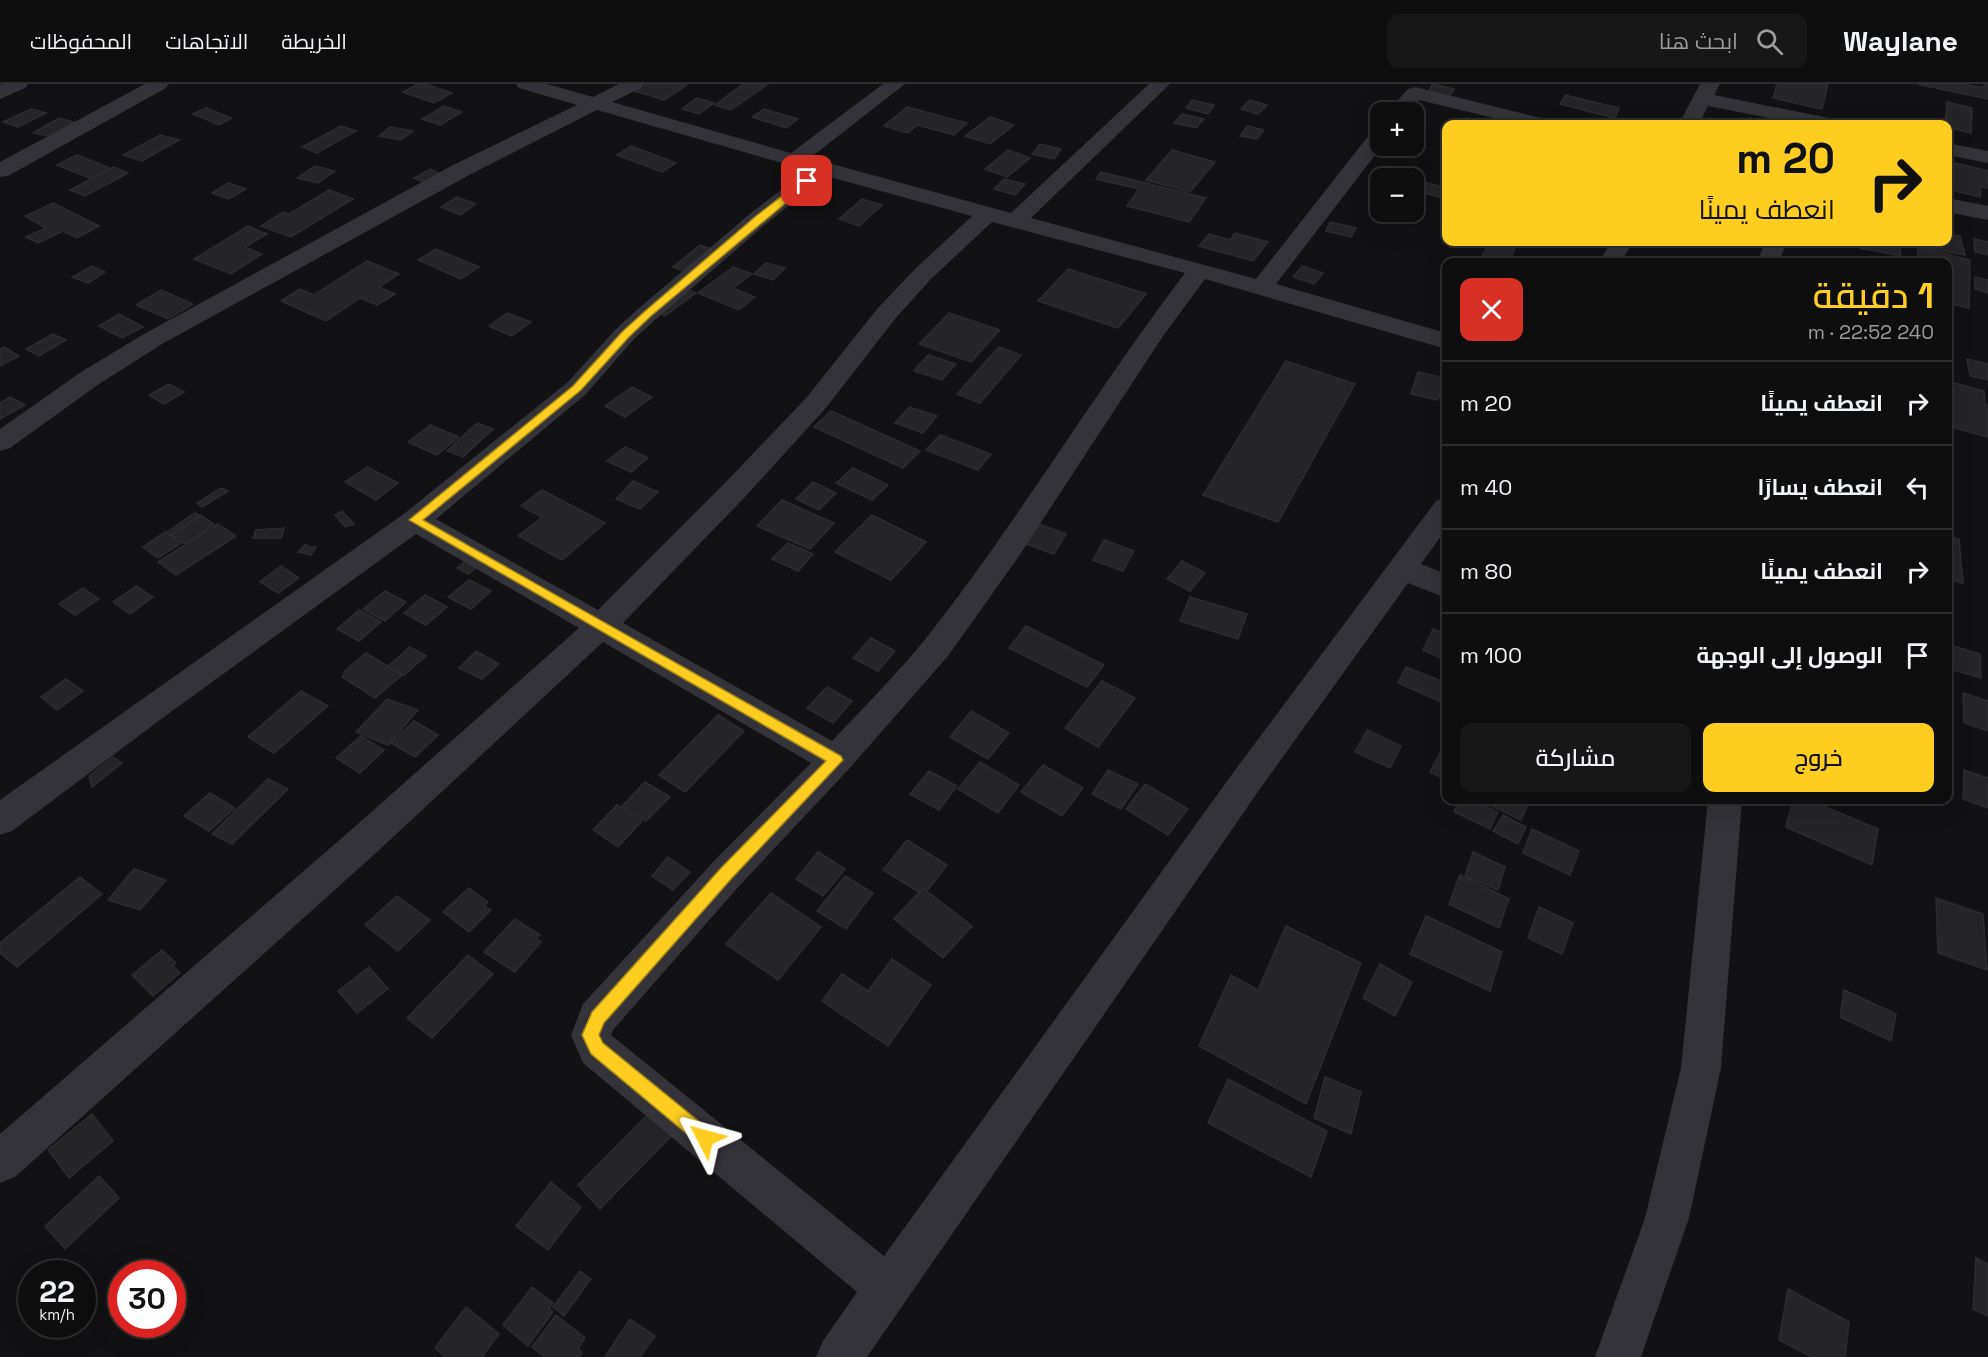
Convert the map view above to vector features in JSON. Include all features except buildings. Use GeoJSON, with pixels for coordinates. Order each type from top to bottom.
{"type":"FeatureCollection","features":[{"type":"Feature","properties":{"kind":"street"},"geometry":{"type":"LineString","coordinates":[[0,93],[18,84]]}},
{"type":"Feature","properties":{"kind":"street"},"geometry":{"type":"LineString","coordinates":[[0,171],[159,84]]}},
{"type":"Feature","properties":{"kind":"street"},"geometry":{"type":"LineString","coordinates":[[526,84],[987,214],[1200,270],[1442,340]]}},
{"type":"Feature","properties":{"kind":"street"},"geometry":{"type":"LineString","coordinates":[[0,442],[90,378],[153,339],[463,169],[634,84]]}},
{"type":"Feature","properties":{"kind":"street"},"geometry":{"type":"LineString","coordinates":[[795,160],[895,84]]}},
{"type":"Feature","properties":{"kind":"street"},"geometry":{"type":"LineString","coordinates":[[1016,221],[1160,84]]}},
{"type":"Feature","properties":{"kind":"street"},"geometry":{"type":"LineString","coordinates":[[1691,120],[1707,91],[1815,120]]}},
{"type":"Feature","properties":{"kind":"street"},"geometry":{"type":"LineString","coordinates":[[1406,102],[1415,93],[1526,120]]}},
{"type":"Feature","properties":{"kind":"street"},"geometry":{"type":"LineString","coordinates":[[1261,288],[1370,147]]}},
{"type":"Feature","properties":{"kind":"street"},"geometry":{"type":"LineString","coordinates":[[1952,150],[1988,157]]}},
{"type":"Feature","properties":{"kind":"street"},"geometry":{"type":"LineString","coordinates":[[0,820],[156,705],[415,520],[577,388],[625,334],[647,314],[759,218],[823,168]]}},
{"type":"Feature","properties":{"kind":"street"},"geometry":{"type":"LineString","coordinates":[[1952,206],[1988,213]]}},
{"type":"Feature","properties":{"kind":"street"},"geometry":{"type":"LineString","coordinates":[[0,1162],[364,841],[601,626],[735,490],[816,403],[885,314],[915,282],[987,214]]}},
{"type":"Feature","properties":{"kind":"street"},"geometry":{"type":"LineString","coordinates":[[886,1287],[597,1049],[591,1035],[597,1018],[635,975],[727,873],[836,760],[937,647],[1009,548],[1153,332],[1200,270]]}},
{"type":"Feature","properties":{"kind":"street"},"geometry":{"type":"LineString","coordinates":[[839,1357],[886,1287],[1250,776],[1442,513]]}},
{"type":"Feature","properties":{"kind":"street"},"geometry":{"type":"LineString","coordinates":[[415,520],[836,760]]}},
{"type":"Feature","properties":{"kind":"street"},"geometry":{"type":"LineString","coordinates":[[1402,568],[1442,585]]}},
{"type":"Feature","properties":{"kind":"street"},"geometry":{"type":"LineString","coordinates":[[1618,1357],[1667,1218],[1701,1068],[1725,804]]}},
{"type":"Feature","properties":{"kind":"route"},"geometry":{"type":"LineString","coordinates":[[705,1138],[597,1049],[591,1035],[597,1018],[727,873],[836,760],[415,520],[577,388],[625,334],[647,314],[759,218],[807,181]]}}]}
